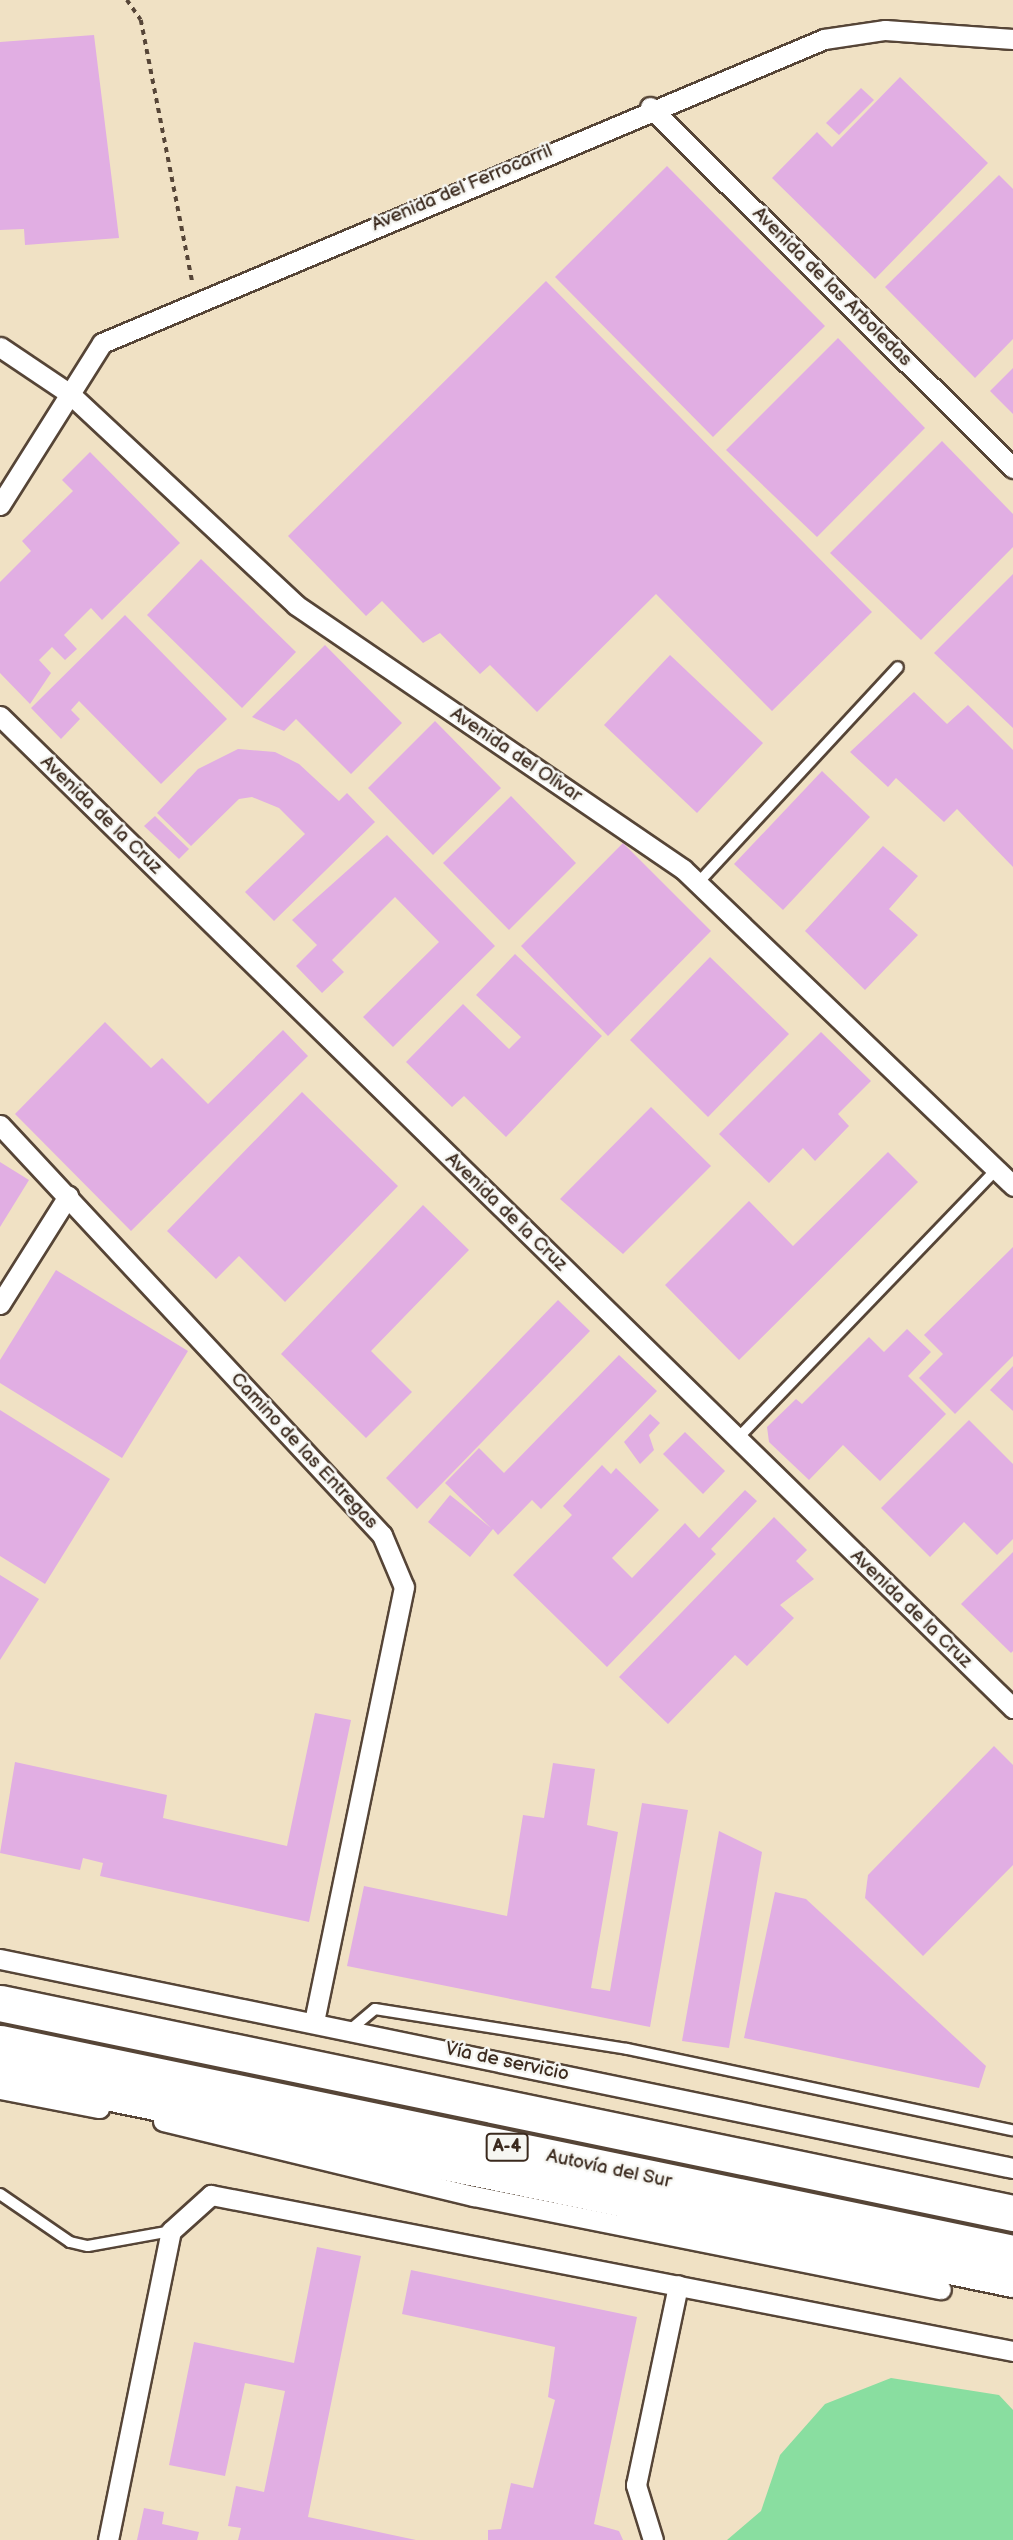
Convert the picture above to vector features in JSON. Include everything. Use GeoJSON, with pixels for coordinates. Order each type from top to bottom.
{"type":"FeatureCollection","features":[{"type":"Feature","properties":{"kind":"highway","name":"Autovía del Sur"},"geometry":{"type":"LineString","coordinates":[[0,2003],[1013,2213]]}},
{"type":"Feature","properties":{"kind":"highway","name":"Autovía del Sur"},"geometry":{"type":"LineString","coordinates":[[0,2043],[1013,2253]]}},
{"type":"Feature","properties":{"kind":"highway"},"geometry":{"type":"LineString","coordinates":[[0,2070],[1013,2279]]}},
{"type":"Feature","properties":{"kind":"highway"},"geometry":{"type":"LineString","coordinates":[[941,2288],[1013,2298]]}},
{"type":"Feature","properties":{"kind":"street","name":"Avenida del Ferrocarril"},"geometry":{"type":"LineString","coordinates":[[0,505],[102,343],[650,107],[824,38],[884,30],[1013,39]]}},
{"type":"Feature","properties":{"kind":"street","name":"Avenida de las Arboledas"},"geometry":{"type":"LineString","coordinates":[[650,107],[1013,468]]}},
{"type":"Feature","properties":{"kind":"street","name":"Avenida del Olivar"},"geometry":{"type":"LineString","coordinates":[[0,347],[70,394],[296,605],[698,883],[1013,1186]]}},
{"type":"Feature","properties":{"kind":"street","name":"Avenida de la Cruz"},"geometry":{"type":"LineString","coordinates":[[0,716],[1013,1708]]}},
{"type":"Feature","properties":{"kind":"street","name":"Camino de las Entregas"},"geometry":{"type":"LineString","coordinates":[[0,1125],[382,1535],[404,1587],[314,2021]]}},
{"type":"Feature","properties":{"kind":"street"},"geometry":{"type":"LineString","coordinates":[[0,1304],[68,1196]]}},
{"type":"Feature","properties":{"kind":"street","name":"Vía de servicio"},"geometry":{"type":"LineString","coordinates":[[0,1959],[314,2021],[1013,2168]]}},
{"type":"Feature","properties":{"kind":"street"},"geometry":{"type":"LineString","coordinates":[[0,2090],[145,2116],[501,2201],[941,2288]]}},
{"type":"Feature","properties":{"kind":"street"},"geometry":{"type":"LineString","coordinates":[[108,2540],[171,2231],[211,2195],[226,2194],[1013,2351]]}},
{"type":"Feature","properties":{"kind":"street"},"geometry":{"type":"LineString","coordinates":[[653,2540],[636,2486],[678,2285]]}},
{"type":"Feature","properties":{"kind":"lane"},"geometry":{"type":"LineString","coordinates":[[698,883],[898,667]]}},
{"type":"Feature","properties":{"kind":"lane"},"geometry":{"type":"LineString","coordinates":[[737,1439],[996,1170]]}},
{"type":"Feature","properties":{"kind":"lane"},"geometry":{"type":"LineString","coordinates":[[351,2029],[375,2009],[626,2049],[1013,2130]]}},
{"type":"Feature","properties":{"kind":"lane"},"geometry":{"type":"LineString","coordinates":[[0,2193],[70,2242],[88,2246],[171,2231]]}},
{"type":"Feature","properties":{"kind":"path"},"geometry":{"type":"LineString","coordinates":[[127,0],[141,20],[197,303]]}},
{"type":"Feature","properties":{"kind":"green space"},"geometry":{"type":"Polygon","coordinates":[[[891,2378],[999,2395],[1013,2410],[1013,2540],[727,2540],[761,2511],[780,2455],[825,2404],[891,2378]]]}},
{"type":"Feature","properties":{"kind":"building"},"geometry":{"type":"Polygon","coordinates":[[[94,35],[119,238],[25,245],[24,229],[0,230],[0,42],[94,35]]]}},
{"type":"Feature","properties":{"kind":"building"},"geometry":{"type":"Polygon","coordinates":[[[900,77],[988,163],[875,279],[772,178],[817,132],[832,147],[900,77]]]}},
{"type":"Feature","properties":{"kind":"building"},"geometry":{"type":"Polygon","coordinates":[[[861,88],[874,100],[839,135],[826,123],[861,88]]]}},
{"type":"Feature","properties":{"kind":"building"},"geometry":{"type":"Polygon","coordinates":[[[667,166],[825,326],[713,437],[555,277],[667,166]]]}},
{"type":"Feature","properties":{"kind":"building"},"geometry":{"type":"Polygon","coordinates":[[[999,175],[1013,189],[1013,339],[975,378],[885,287],[999,175]]]}},
{"type":"Feature","properties":{"kind":"building"},"geometry":{"type":"Polygon","coordinates":[[[546,281],[872,612],[772,711],[656,594],[537,712],[490,665],[480,674],[440,633],[423,643],[382,601],[366,616],[288,536],[546,281]]]}},
{"type":"Feature","properties":{"kind":"building"},"geometry":{"type":"Polygon","coordinates":[[[838,338],[925,428],[817,537],[726,450],[838,338]]]}},
{"type":"Feature","properties":{"kind":"building"},"geometry":{"type":"Polygon","coordinates":[[[1013,368],[1013,414],[990,391],[1013,368]]]}},
{"type":"Feature","properties":{"kind":"building"},"geometry":{"type":"Polygon","coordinates":[[[942,441],[1013,514],[1013,547],[921,640],[830,553],[942,441]]]}},
{"type":"Feature","properties":{"kind":"building"},"geometry":{"type":"Polygon","coordinates":[[[90,452],[180,543],[102,620],[91,608],[64,635],[77,649],[65,660],[52,647],[39,660],[51,673],[30,704],[0,673],[0,582],[31,551],[22,541],[73,491],[62,480],[90,452]]]}},
{"type":"Feature","properties":{"kind":"building"},"geometry":{"type":"Polygon","coordinates":[[[201,559],[296,652],[242,708],[147,615],[201,559]]]}},
{"type":"Feature","properties":{"kind":"building"},"geometry":{"type":"Polygon","coordinates":[[[1013,574],[1013,728],[934,653],[1013,574]]]}},
{"type":"Feature","properties":{"kind":"building"},"geometry":{"type":"Polygon","coordinates":[[[125,615],[227,719],[161,784],[79,701],[71,710],[80,719],[61,739],[31,708],[125,615]]]}},
{"type":"Feature","properties":{"kind":"building"},"geometry":{"type":"Polygon","coordinates":[[[325,645],[402,723],[351,774],[296,719],[284,731],[252,717],[325,645]]]}},
{"type":"Feature","properties":{"kind":"building"},"geometry":{"type":"Polygon","coordinates":[[[670,655],[763,743],[697,813],[604,725],[670,655]]]}},
{"type":"Feature","properties":{"kind":"building"},"geometry":{"type":"Polygon","coordinates":[[[914,692],[947,724],[968,705],[1013,750],[1013,867],[957,809],[944,822],[896,778],[888,787],[850,752],[914,692]]]}},
{"type":"Feature","properties":{"kind":"building"},"geometry":{"type":"Polygon","coordinates":[[[435,721],[501,788],[433,855],[368,788],[435,721]]]}},
{"type":"Feature","properties":{"kind":"building"},"geometry":{"type":"Polygon","coordinates":[[[238,749],[275,752],[299,764],[339,801],[347,793],[375,822],[274,921],[245,892],[305,834],[279,808],[252,797],[239,799],[191,846],[157,813],[198,769],[238,749]]]}},
{"type":"Feature","properties":{"kind":"building"},"geometry":{"type":"Polygon","coordinates":[[[822,771],[870,817],[783,910],[734,864],[822,771]]]}},
{"type":"Feature","properties":{"kind":"building"},"geometry":{"type":"Polygon","coordinates":[[[511,796],[576,863],[509,930],[443,863],[511,796]]]}},
{"type":"Feature","properties":{"kind":"building"},"geometry":{"type":"Polygon","coordinates":[[[155,816],[189,849],[179,859],[144,826],[155,816]]]}},
{"type":"Feature","properties":{"kind":"building"},"geometry":{"type":"Polygon","coordinates":[[[387,835],[495,946],[393,1047],[363,1017],[439,942],[395,897],[332,960],[344,972],[322,993],[296,966],[317,945],[292,920],[387,835]]]}},
{"type":"Feature","properties":{"kind":"building"},"geometry":{"type":"Polygon","coordinates":[[[623,843],[711,931],[608,1036],[521,946],[623,843]]]}},
{"type":"Feature","properties":{"kind":"building"},"geometry":{"type":"Polygon","coordinates":[[[883,846],[918,876],[889,909],[918,935],[865,990],[805,931],[883,846]]]}},
{"type":"Feature","properties":{"kind":"building"},"geometry":{"type":"Polygon","coordinates":[[[515,954],[602,1036],[506,1137],[464,1096],[452,1107],[406,1062],[463,1004],[509,1049],[521,1037],[476,995],[515,954]]]}},
{"type":"Feature","properties":{"kind":"building"},"geometry":{"type":"Polygon","coordinates":[[[710,957],[789,1034],[708,1117],[630,1040],[710,957]]]}},
{"type":"Feature","properties":{"kind":"building"},"geometry":{"type":"Polygon","coordinates":[[[105,1022],[151,1068],[162,1058],[208,1104],[283,1030],[308,1056],[131,1231],[15,1114],[105,1022]]]}},
{"type":"Feature","properties":{"kind":"building"},"geometry":{"type":"Polygon","coordinates":[[[821,1032],[871,1081],[838,1114],[849,1126],[815,1161],[803,1148],[769,1183],[719,1134],[821,1032]]]}},
{"type":"Feature","properties":{"kind":"building"},"geometry":{"type":"Polygon","coordinates":[[[302,1092],[398,1186],[285,1302],[239,1256],[216,1279],[167,1231],[302,1092]]]}},
{"type":"Feature","properties":{"kind":"building"},"geometry":{"type":"Polygon","coordinates":[[[651,1107],[711,1166],[623,1254],[560,1199],[651,1107]]]}},
{"type":"Feature","properties":{"kind":"building"},"geometry":{"type":"Polygon","coordinates":[[[888,1152],[918,1182],[739,1360],[665,1285],[749,1201],[793,1246],[888,1152]]]}},
{"type":"Feature","properties":{"kind":"building"},"geometry":{"type":"Polygon","coordinates":[[[0,1162],[29,1180],[0,1227],[0,1162]]]}},
{"type":"Feature","properties":{"kind":"building"},"geometry":{"type":"Polygon","coordinates":[[[423,1205],[469,1250],[371,1351],[412,1392],[366,1438],[281,1354],[423,1205]]]}},
{"type":"Feature","properties":{"kind":"building"},"geometry":{"type":"Polygon","coordinates":[[[1013,1247],[1013,1356],[955,1414],[919,1378],[943,1354],[924,1335],[1013,1247]]]}},
{"type":"Feature","properties":{"kind":"building"},"geometry":{"type":"Polygon","coordinates":[[[56,1270],[188,1351],[122,1458],[0,1383],[0,1360],[56,1270]]]}},
{"type":"Feature","properties":{"kind":"building"},"geometry":{"type":"Polygon","coordinates":[[[558,1300],[590,1331],[417,1509],[386,1478],[558,1300]]]}},
{"type":"Feature","properties":{"kind":"building"},"geometry":{"type":"Polygon","coordinates":[[[907,1329],[931,1352],[908,1376],[946,1414],[880,1481],[843,1445],[809,1480],[769,1442],[767,1427],[796,1399],[802,1404],[869,1337],[884,1352],[907,1329]]]}},
{"type":"Feature","properties":{"kind":"building"},"geometry":{"type":"Polygon","coordinates":[[[619,1355],[657,1391],[541,1509],[532,1500],[498,1535],[493,1529],[470,1557],[428,1522],[450,1495],[491,1528],[445,1483],[479,1448],[504,1473],[619,1355]]]}},
{"type":"Feature","properties":{"kind":"building"},"geometry":{"type":"Polygon","coordinates":[[[1013,1366],[1013,1411],[990,1390],[1013,1366]]]}},
{"type":"Feature","properties":{"kind":"building"},"geometry":{"type":"Polygon","coordinates":[[[0,1410],[110,1479],[45,1584],[0,1556],[0,1410]]]}},
{"type":"Feature","properties":{"kind":"building"},"geometry":{"type":"Polygon","coordinates":[[[650,1414],[660,1423],[649,1435],[654,1450],[640,1464],[624,1442],[650,1414]]]}},
{"type":"Feature","properties":{"kind":"building"},"geometry":{"type":"Polygon","coordinates":[[[969,1420],[1013,1464],[1013,1539],[997,1555],[964,1522],[930,1557],[881,1508],[969,1420]]]}},
{"type":"Feature","properties":{"kind":"building"},"geometry":{"type":"Polygon","coordinates":[[[685,1432],[725,1471],[703,1494],[663,1454],[685,1432]]]}},
{"type":"Feature","properties":{"kind":"building"},"geometry":{"type":"Polygon","coordinates":[[[602,1465],[611,1474],[616,1468],[659,1510],[612,1558],[632,1578],[685,1523],[699,1538],[745,1490],[757,1501],[711,1549],[716,1554],[607,1667],[513,1575],[572,1515],[563,1506],[602,1465]]]}},
{"type":"Feature","properties":{"kind":"building"},"geometry":{"type":"Polygon","coordinates":[[[774,1517],[807,1550],[796,1561],[814,1579],[780,1605],[794,1618],[747,1666],[735,1655],[668,1724],[619,1677],[774,1517]]]}},
{"type":"Feature","properties":{"kind":"building"},"geometry":{"type":"Polygon","coordinates":[[[1013,1552],[1013,1651],[1011,1653],[961,1604],[1013,1552]]]}},
{"type":"Feature","properties":{"kind":"building"},"geometry":{"type":"Polygon","coordinates":[[[0,1575],[39,1599],[0,1660],[0,1575]]]}},
{"type":"Feature","properties":{"kind":"building"},"geometry":{"type":"Polygon","coordinates":[[[315,1713],[351,1720],[309,1922],[100,1876],[103,1863],[83,1858],[80,1870],[0,1853],[15,1762],[167,1795],[163,1818],[287,1846],[315,1713]]]}},
{"type":"Feature","properties":{"kind":"building"},"geometry":{"type":"Polygon","coordinates":[[[994,1746],[1013,1765],[1013,1865],[923,1956],[865,1898],[868,1875],[994,1746]]]}},
{"type":"Feature","properties":{"kind":"building"},"geometry":{"type":"Polygon","coordinates":[[[553,1763],[595,1769],[587,1825],[618,1832],[591,1988],[610,1991],[642,1803],[688,1810],[650,2027],[347,1966],[364,1886],[507,1916],[523,1815],[544,1818],[553,1763]]]}},
{"type":"Feature","properties":{"kind":"building"},"geometry":{"type":"Polygon","coordinates":[[[719,1831],[762,1852],[729,2048],[682,2041],[719,1831]]]}},
{"type":"Feature","properties":{"kind":"building"},"geometry":{"type":"Polygon","coordinates":[[[775,1892],[806,1899],[986,2066],[979,2088],[744,2038],[775,1892]]]}},
{"type":"Feature","properties":{"kind":"building"},"geometry":{"type":"Polygon","coordinates":[[[317,2247],[361,2256],[308,2517],[416,2540],[238,2540],[241,2528],[228,2526],[236,2486],[264,2492],[285,2391],[245,2383],[225,2476],[169,2465],[194,2342],[294,2363],[317,2247]]]}},
{"type":"Feature","properties":{"kind":"building"},"geometry":{"type":"Polygon","coordinates":[[[411,2270],[637,2317],[594,2524],[619,2531],[623,2540],[488,2540],[488,2530],[501,2529],[511,2483],[533,2488],[555,2400],[548,2397],[555,2347],[402,2314],[411,2270]]]}},
{"type":"Feature","properties":{"kind":"building"},"geometry":{"type":"Polygon","coordinates":[[[144,2508],[164,2512],[162,2524],[199,2532],[197,2540],[137,2540],[144,2508]]]}}]}
